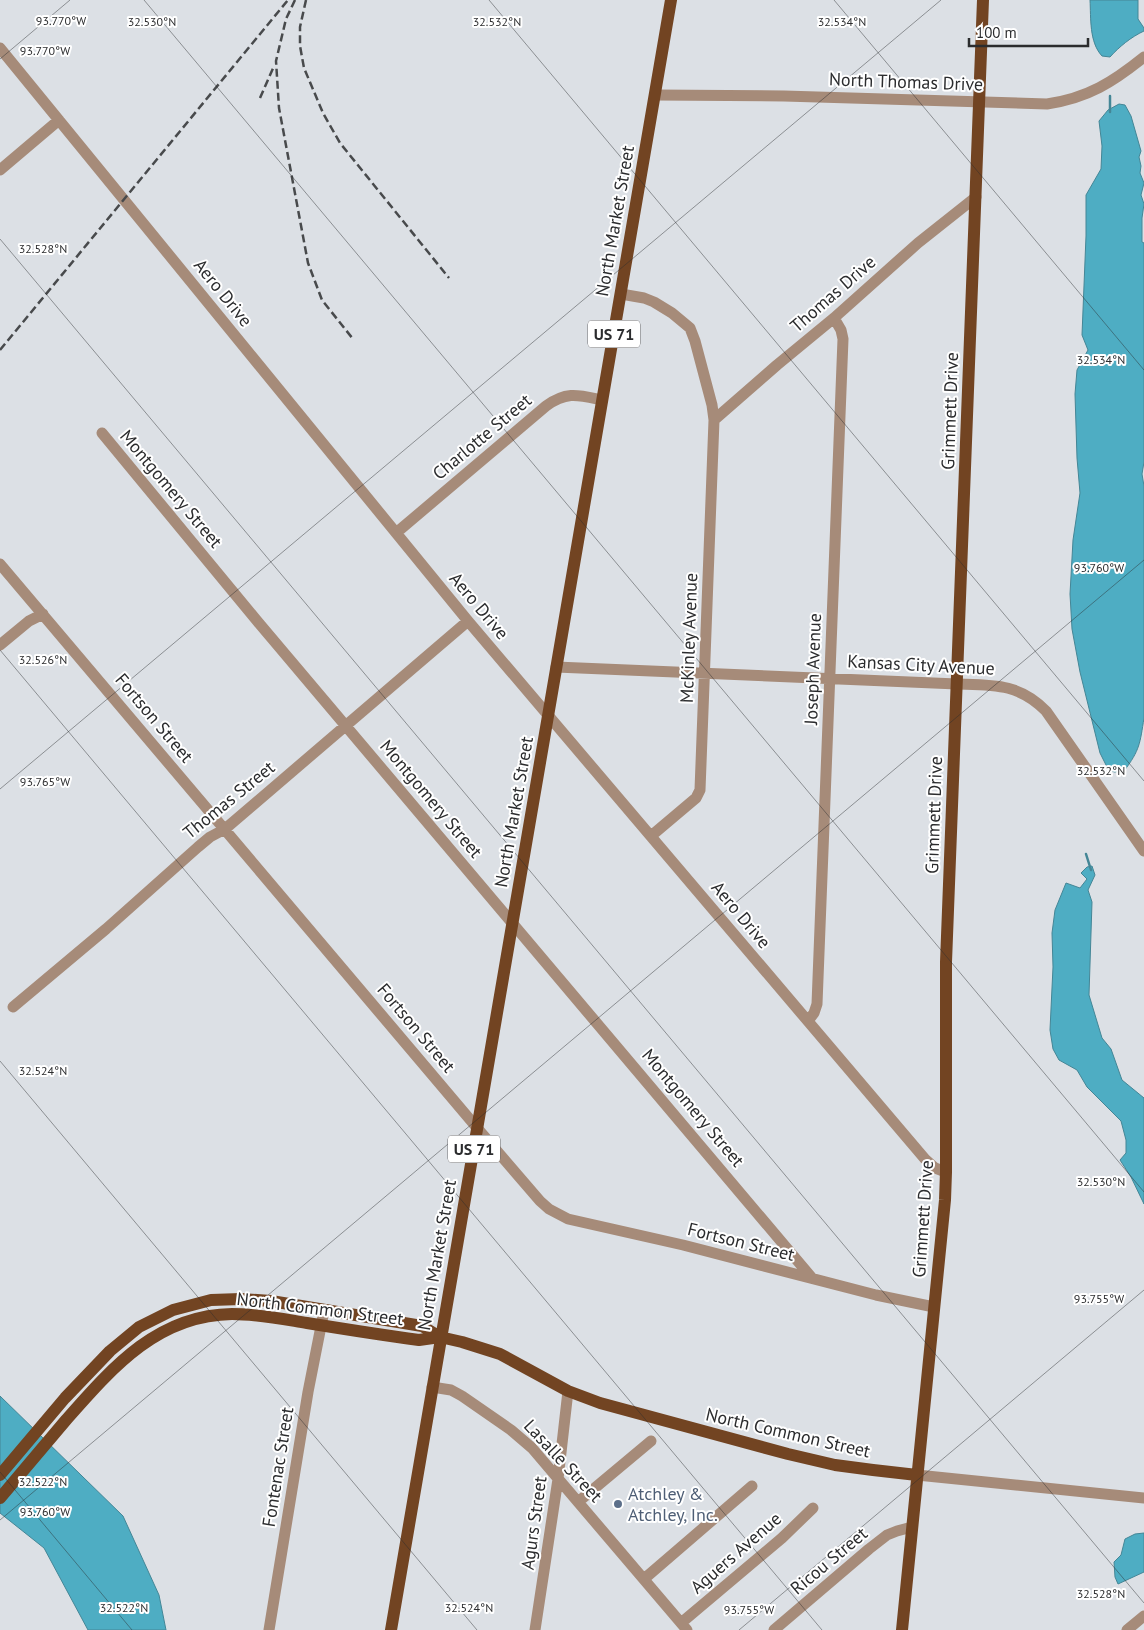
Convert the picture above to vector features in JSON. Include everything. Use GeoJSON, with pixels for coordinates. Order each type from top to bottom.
{"type":"FeatureCollection","features":[{"type":"Feature","properties":{"kind":"main road","name":"North Market Street"},"geometry":{"type":"LineString","coordinates":[[391,1630],[671,0]]}},
{"type":"Feature","properties":{"kind":"main road","name":"Grimmett Drive"},"geometry":{"type":"LineString","coordinates":[[902,1630],[946,1172],[946,962],[983,0]]}},
{"type":"Feature","properties":{"kind":"main road","name":"North Common Street"},"geometry":{"type":"LineString","coordinates":[[0,1475],[65,1398],[123,1338],[173,1310],[211,1300],[241,1299],[272,1302],[422,1326],[440,1337],[500,1354],[568,1391],[600,1403],[835,1465],[917,1475]]}},
{"type":"Feature","properties":{"kind":"main road","name":"North Common Street"},"geometry":{"type":"LineString","coordinates":[[0,1498],[112,1369],[131,1352],[158,1334],[188,1321],[219,1315],[240,1314],[419,1340],[440,1337]]}},
{"type":"Feature","properties":{"kind":"street","name":"Aero Drive"},"geometry":{"type":"LineString","coordinates":[[0,48],[468,621],[925,1159],[935,1168],[946,1172]]}},
{"type":"Feature","properties":{"kind":"street","name":"North Thomas Drive"},"geometry":{"type":"LineString","coordinates":[[655,95],[784,96],[1042,104],[1077,98],[1110,82],[1144,57]]}},
{"type":"Feature","properties":{"kind":"street"},"geometry":{"type":"LineString","coordinates":[[0,170],[59,120]]}},
{"type":"Feature","properties":{"kind":"street","name":"Thomas Drive"},"geometry":{"type":"LineString","coordinates":[[714,420],[834,318],[918,242],[976,197]]}},
{"type":"Feature","properties":{"kind":"street","name":"McKinley Avenue"},"geometry":{"type":"LineString","coordinates":[[620,294],[644,298],[654,302],[672,312],[690,328],[698,349],[714,420],[700,790],[696,798],[651,836]]}},
{"type":"Feature","properties":{"kind":"street","name":"Joseph Avenue"},"geometry":{"type":"LineString","coordinates":[[808,1021],[814,1013],[817,1004],[843,339],[841,330],[834,318]]}},
{"type":"Feature","properties":{"kind":"street","name":"Charlotte Street"},"geometry":{"type":"LineString","coordinates":[[396,533],[557,398],[573,396],[602,400]]}},
{"type":"Feature","properties":{"kind":"street","name":"Montgomery Street"},"geometry":{"type":"LineString","coordinates":[[102,433],[346,726],[812,1278]]}},
{"type":"Feature","properties":{"kind":"street","name":"Fortson Street"},"geometry":{"type":"LineString","coordinates":[[0,564],[540,1201],[560,1215],[568,1218],[683,1245],[876,1295],[934,1307]]}},
{"type":"Feature","properties":{"kind":"street"},"geometry":{"type":"LineString","coordinates":[[0,645],[29,622],[43,614]]}},
{"type":"Feature","properties":{"kind":"street","name":"Thomas Street"},"geometry":{"type":"LineString","coordinates":[[13,1007],[135,904],[210,837],[225,829],[468,621]]}},
{"type":"Feature","properties":{"kind":"street","name":"Kansas City Avenue"},"geometry":{"type":"LineString","coordinates":[[556,667],[1009,687],[1025,694],[1040,704],[1046,711],[1144,850]]}},
{"type":"Feature","properties":{"kind":"street","name":"Fontenac Street"},"geometry":{"type":"LineString","coordinates":[[269,1630],[308,1392],[324,1311]]}},
{"type":"Feature","properties":{"kind":"street","name":"Lasalle Street"},"geometry":{"type":"LineString","coordinates":[[432,1387],[451,1390],[462,1396],[511,1430],[532,1448],[684,1626]]}},
{"type":"Feature","properties":{"kind":"street","name":"Agurs Street"},"geometry":{"type":"LineString","coordinates":[[536,1630],[558,1479],[568,1391]]}},
{"type":"Feature","properties":{"kind":"street"},"geometry":{"type":"LineString","coordinates":[[578,1502],[651,1441]]}},
{"type":"Feature","properties":{"kind":"street","name":"North Common Street"},"geometry":{"type":"LineString","coordinates":[[917,1475],[1144,1498]]}},
{"type":"Feature","properties":{"kind":"street"},"geometry":{"type":"LineString","coordinates":[[644,1579],[752,1486]]}},
{"type":"Feature","properties":{"kind":"street","name":"Aguers Avenue"},"geometry":{"type":"LineString","coordinates":[[684,1626],[813,1508]]}},
{"type":"Feature","properties":{"kind":"street","name":"Ricou Street"},"geometry":{"type":"LineString","coordinates":[[774,1630],[887,1535],[912,1527]]}},
{"type":"Feature","properties":{"kind":"street"},"geometry":{"type":"LineString","coordinates":[[1127,1630],[1144,1616]]}},
{"type":"Feature","properties":{"kind":"water"},"geometry":{"type":"Polygon","coordinates":[[[1090,0],[1138,0],[1138,19],[1144,31],[1134,36],[1110,57],[1102,56],[1093,37],[1090,0]]]}},
{"type":"Feature","properties":{"kind":"water"},"geometry":{"type":"Polygon","coordinates":[[[1119,104],[1125,105],[1131,116],[1141,151],[1139,157],[1140,173],[1144,183],[1141,195],[1144,204],[1142,242],[1144,243],[1144,462],[1142,474],[1144,486],[1144,718],[1136,752],[1124,771],[1114,772],[1107,767],[1100,753],[1080,672],[1072,629],[1070,594],[1073,540],[1080,493],[1075,394],[1077,370],[1088,350],[1082,335],[1086,195],[1101,169],[1102,146],[1099,121],[1108,110],[1119,104]]]}},
{"type":"Feature","properties":{"kind":"water"},"geometry":{"type":"Polygon","coordinates":[[[1092,866],[1095,875],[1088,890],[1092,902],[1089,995],[1102,1038],[1111,1049],[1122,1080],[1144,1098],[1144,1204],[1131,1177],[1120,1160],[1126,1153],[1126,1140],[1121,1121],[1087,1087],[1077,1070],[1059,1060],[1053,1049],[1050,1030],[1053,967],[1052,933],[1055,910],[1066,883],[1080,888],[1087,879],[1081,873],[1087,867],[1092,866]]]}},
{"type":"Feature","properties":{"kind":"water"},"geometry":{"type":"Polygon","coordinates":[[[0,1396],[123,1516],[159,1595],[166,1630],[88,1630],[44,1548],[0,1513],[0,1396]]]}},
{"type":"Feature","properties":{"kind":"water"},"geometry":{"type":"Polygon","coordinates":[[[1144,1533],[1144,1572],[1118,1584],[1115,1577],[1114,1562],[1121,1555],[1125,1539],[1135,1534],[1144,1533]]]}},
{"type":"Feature","properties":{"kind":"waterway"},"geometry":{"type":"LineString","coordinates":[[1110,96],[1110,112]]}},
{"type":"Feature","properties":{"kind":"waterway"},"geometry":{"type":"LineString","coordinates":[[1086,854],[1091,870]]}},
{"type":"Feature","properties":{"kind":"railway"},"geometry":{"type":"LineString","coordinates":[[0,350],[288,0]]}},
{"type":"Feature","properties":{"kind":"railway"},"geometry":{"type":"LineString","coordinates":[[295,0],[286,19],[276,61],[279,108],[308,263],[322,300],[353,339]]}},
{"type":"Feature","properties":{"kind":"railway"},"geometry":{"type":"LineString","coordinates":[[306,0],[300,27],[300,46],[304,68],[323,113],[340,143],[449,278]]}},
{"type":"Feature","properties":{"kind":"railway"},"geometry":{"type":"LineString","coordinates":[[260,98],[274,66]]}},
{"type":"Feature","properties":{"kind":"place","name":"Atchley & Atchley, Inc."},"geometry":{"type":"Point","coordinates":[618,1504]}}]}
